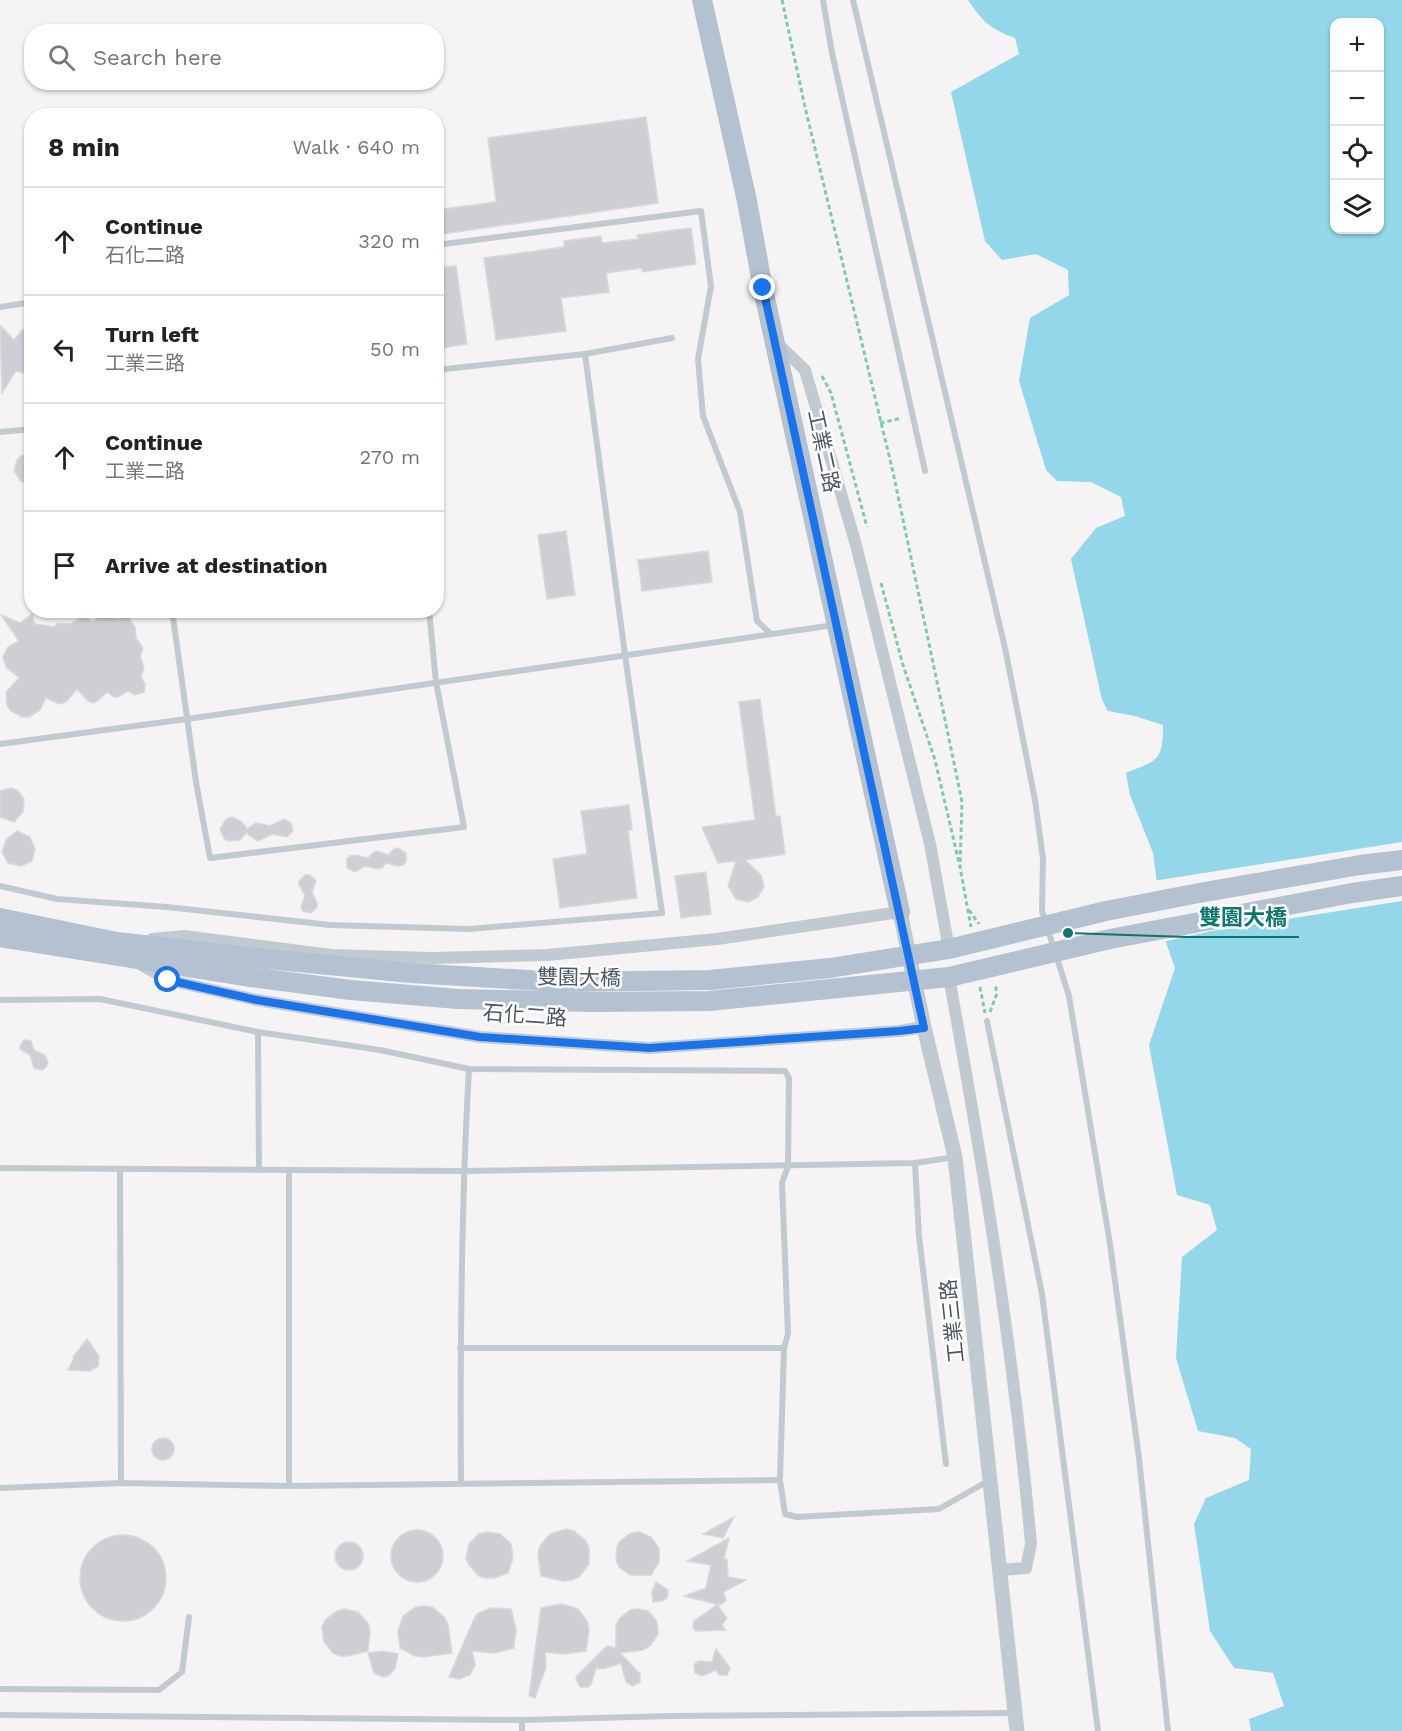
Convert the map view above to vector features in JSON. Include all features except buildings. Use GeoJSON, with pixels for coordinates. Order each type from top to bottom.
{"type":"FeatureCollection","features":[{"type":"Feature","properties":{"kind":"main road","name":"工業二路"},"geometry":{"type":"LineString","coordinates":[[702,0],[900,912]]}},
{"type":"Feature","properties":{"kind":"main road","name":"雙園大橋"},"geometry":{"type":"LineString","coordinates":[[117,942],[411,973],[560,982],[710,980],[830,968],[949,949],[1106,911],[1360,865],[1402,860]]}},
{"type":"Feature","properties":{"kind":"main road","name":"雙園大橋"},"geometry":{"type":"LineString","coordinates":[[250,977],[351,990],[458,999],[593,1002],[709,1001],[949,977],[1110,939],[1352,893],[1402,886]]}},
{"type":"Feature","properties":{"kind":"main road"},"geometry":{"type":"LineString","coordinates":[[0,918],[117,942]]}},
{"type":"Feature","properties":{"kind":"main road","name":"石化二路"},"geometry":{"type":"LineString","coordinates":[[0,937],[250,977]]}},
{"type":"Feature","properties":{"kind":"street"},"geometry":{"type":"LineString","coordinates":[[775,341],[805,370],[856,545],[930,844],[949,949]]}},
{"type":"Feature","properties":{"kind":"street"},"geometry":{"type":"LineString","coordinates":[[117,942],[184,936],[331,955],[432,958],[547,955],[717,939],[900,912]]}},
{"type":"Feature","properties":{"kind":"street","name":"工業三路"},"geometry":{"type":"LineString","coordinates":[[900,912],[924,1028],[955,1157],[1017,1731]]}},
{"type":"Feature","properties":{"kind":"street","name":"石化二路"},"geometry":{"type":"LineString","coordinates":[[131,959],[168,980],[257,1000],[480,1037],[649,1048],[924,1028]]}},
{"type":"Feature","properties":{"kind":"street"},"geometry":{"type":"LineString","coordinates":[[949,977],[995,1246],[1015,1385],[1031,1544],[1026,1568],[1000,1570]]}},
{"type":"Feature","properties":{"kind":"lane"},"geometry":{"type":"LineString","coordinates":[[823,0],[832,53],[925,471]]}},
{"type":"Feature","properties":{"kind":"lane"},"geometry":{"type":"LineString","coordinates":[[853,0],[1005,648],[1035,800],[1043,859],[1042,910],[1069,996],[1110,1244],[1139,1458],[1168,1731]]}},
{"type":"Feature","properties":{"kind":"lane"},"geometry":{"type":"LineString","coordinates":[[444,243],[701,210],[711,286],[698,359],[703,416],[740,512],[757,621],[771,634]]}},
{"type":"Feature","properties":{"kind":"lane"},"geometry":{"type":"LineString","coordinates":[[0,307],[24,303]]}},
{"type":"Feature","properties":{"kind":"lane"},"geometry":{"type":"LineString","coordinates":[[444,369],[585,354],[672,338]]}},
{"type":"Feature","properties":{"kind":"lane"},"geometry":{"type":"LineString","coordinates":[[0,886],[57,899],[167,907],[330,925],[469,929],[662,913],[585,354]]}},
{"type":"Feature","properties":{"kind":"lane"},"geometry":{"type":"LineString","coordinates":[[0,432],[24,430]]}},
{"type":"Feature","properties":{"kind":"lane"},"geometry":{"type":"LineString","coordinates":[[173,618],[196,782],[210,858],[464,826],[436,682],[430,618]]}},
{"type":"Feature","properties":{"kind":"lane"},"geometry":{"type":"LineString","coordinates":[[0,744],[837,625]]}},
{"type":"Feature","properties":{"kind":"lane"},"geometry":{"type":"LineString","coordinates":[[0,1000],[100,999],[258,1032],[380,1050],[469,1069],[786,1071],[789,1078],[788,1166],[782,1183],[788,1334],[784,1348],[780,1480],[785,1514],[797,1517],[939,1509],[990,1480]]}},
{"type":"Feature","properties":{"kind":"lane"},"geometry":{"type":"LineString","coordinates":[[987,1021],[1042,1294],[1098,1731]]}},
{"type":"Feature","properties":{"kind":"lane"},"geometry":{"type":"LineString","coordinates":[[258,1032],[259,1170]]}},
{"type":"Feature","properties":{"kind":"lane"},"geometry":{"type":"LineString","coordinates":[[461,1482],[460,1348],[463,1171],[469,1069]]}},
{"type":"Feature","properties":{"kind":"lane"},"geometry":{"type":"LineString","coordinates":[[0,1168],[463,1171],[915,1163],[955,1157]]}},
{"type":"Feature","properties":{"kind":"lane"},"geometry":{"type":"LineString","coordinates":[[915,1163],[918,1236],[946,1464]]}},
{"type":"Feature","properties":{"kind":"lane"},"geometry":{"type":"LineString","coordinates":[[120,1168],[121,1483]]}},
{"type":"Feature","properties":{"kind":"lane"},"geometry":{"type":"LineString","coordinates":[[289,1170],[289,1486]]}},
{"type":"Feature","properties":{"kind":"lane"},"geometry":{"type":"LineString","coordinates":[[460,1348],[784,1348]]}},
{"type":"Feature","properties":{"kind":"lane"},"geometry":{"type":"LineString","coordinates":[[0,1488],[121,1483],[289,1486],[461,1482],[780,1480]]}},
{"type":"Feature","properties":{"kind":"lane"},"geometry":{"type":"LineString","coordinates":[[0,1689],[159,1690],[182,1672],[189,1617]]}},
{"type":"Feature","properties":{"kind":"lane"},"geometry":{"type":"LineString","coordinates":[[0,1714],[522,1720],[670,1716],[1015,1713]]}},
{"type":"Feature","properties":{"kind":"lane"},"geometry":{"type":"LineString","coordinates":[[522,1720],[522,1731]]}},
{"type":"Feature","properties":{"kind":"path"},"geometry":{"type":"LineString","coordinates":[[782,0],[918,590],[962,802],[960,867]]}},
{"type":"Feature","properties":{"kind":"path"},"geometry":{"type":"LineString","coordinates":[[880,423],[913,415]]}},
{"type":"Feature","properties":{"kind":"path"},"geometry":{"type":"LineString","coordinates":[[977,971],[987,1021]]}},
{"type":"Feature","properties":{"kind":"water"},"geometry":{"type":"Polygon","coordinates":[[[968,0],[1402,0],[1402,1731],[1251,1731],[1249,1719],[1284,1706],[1273,1673],[1234,1668],[1210,1631],[1194,1524],[1206,1498],[1249,1480],[1251,1449],[1235,1438],[1198,1431],[1176,1358],[1182,1257],[1217,1230],[1210,1205],[1177,1195],[1149,1045],[1175,968],[1164,937],[1153,853],[1130,795],[1126,773],[1152,762],[1160,753],[1163,725],[1135,716],[1108,711],[1102,700],[1071,559],[1096,528],[1125,516],[1121,497],[1091,482],[1057,481],[1046,470],[1019,381],[1030,318],[1069,295],[1068,270],[1036,254],[1002,260],[985,241],[951,92],[1019,54],[1015,38],[993,28],[968,0]]]}},
{"type":"Feature","properties":{"kind":"pier"},"geometry":{"type":"Polygon","coordinates":[[[1402,842],[1402,901],[1212,931],[1162,942],[1153,881],[1402,842]]]}},
{"type":"Feature","properties":{"kind":"place","name":"雙園大橋"},"geometry":{"type":"Point","coordinates":[1068,933]}},
{"type":"Feature","properties":{"kind":"route"},"geometry":{"type":"LineString","coordinates":[[168,980],[257,1000],[480,1037],[649,1048],[826,1037],[924,1028],[763,288]]}}]}
